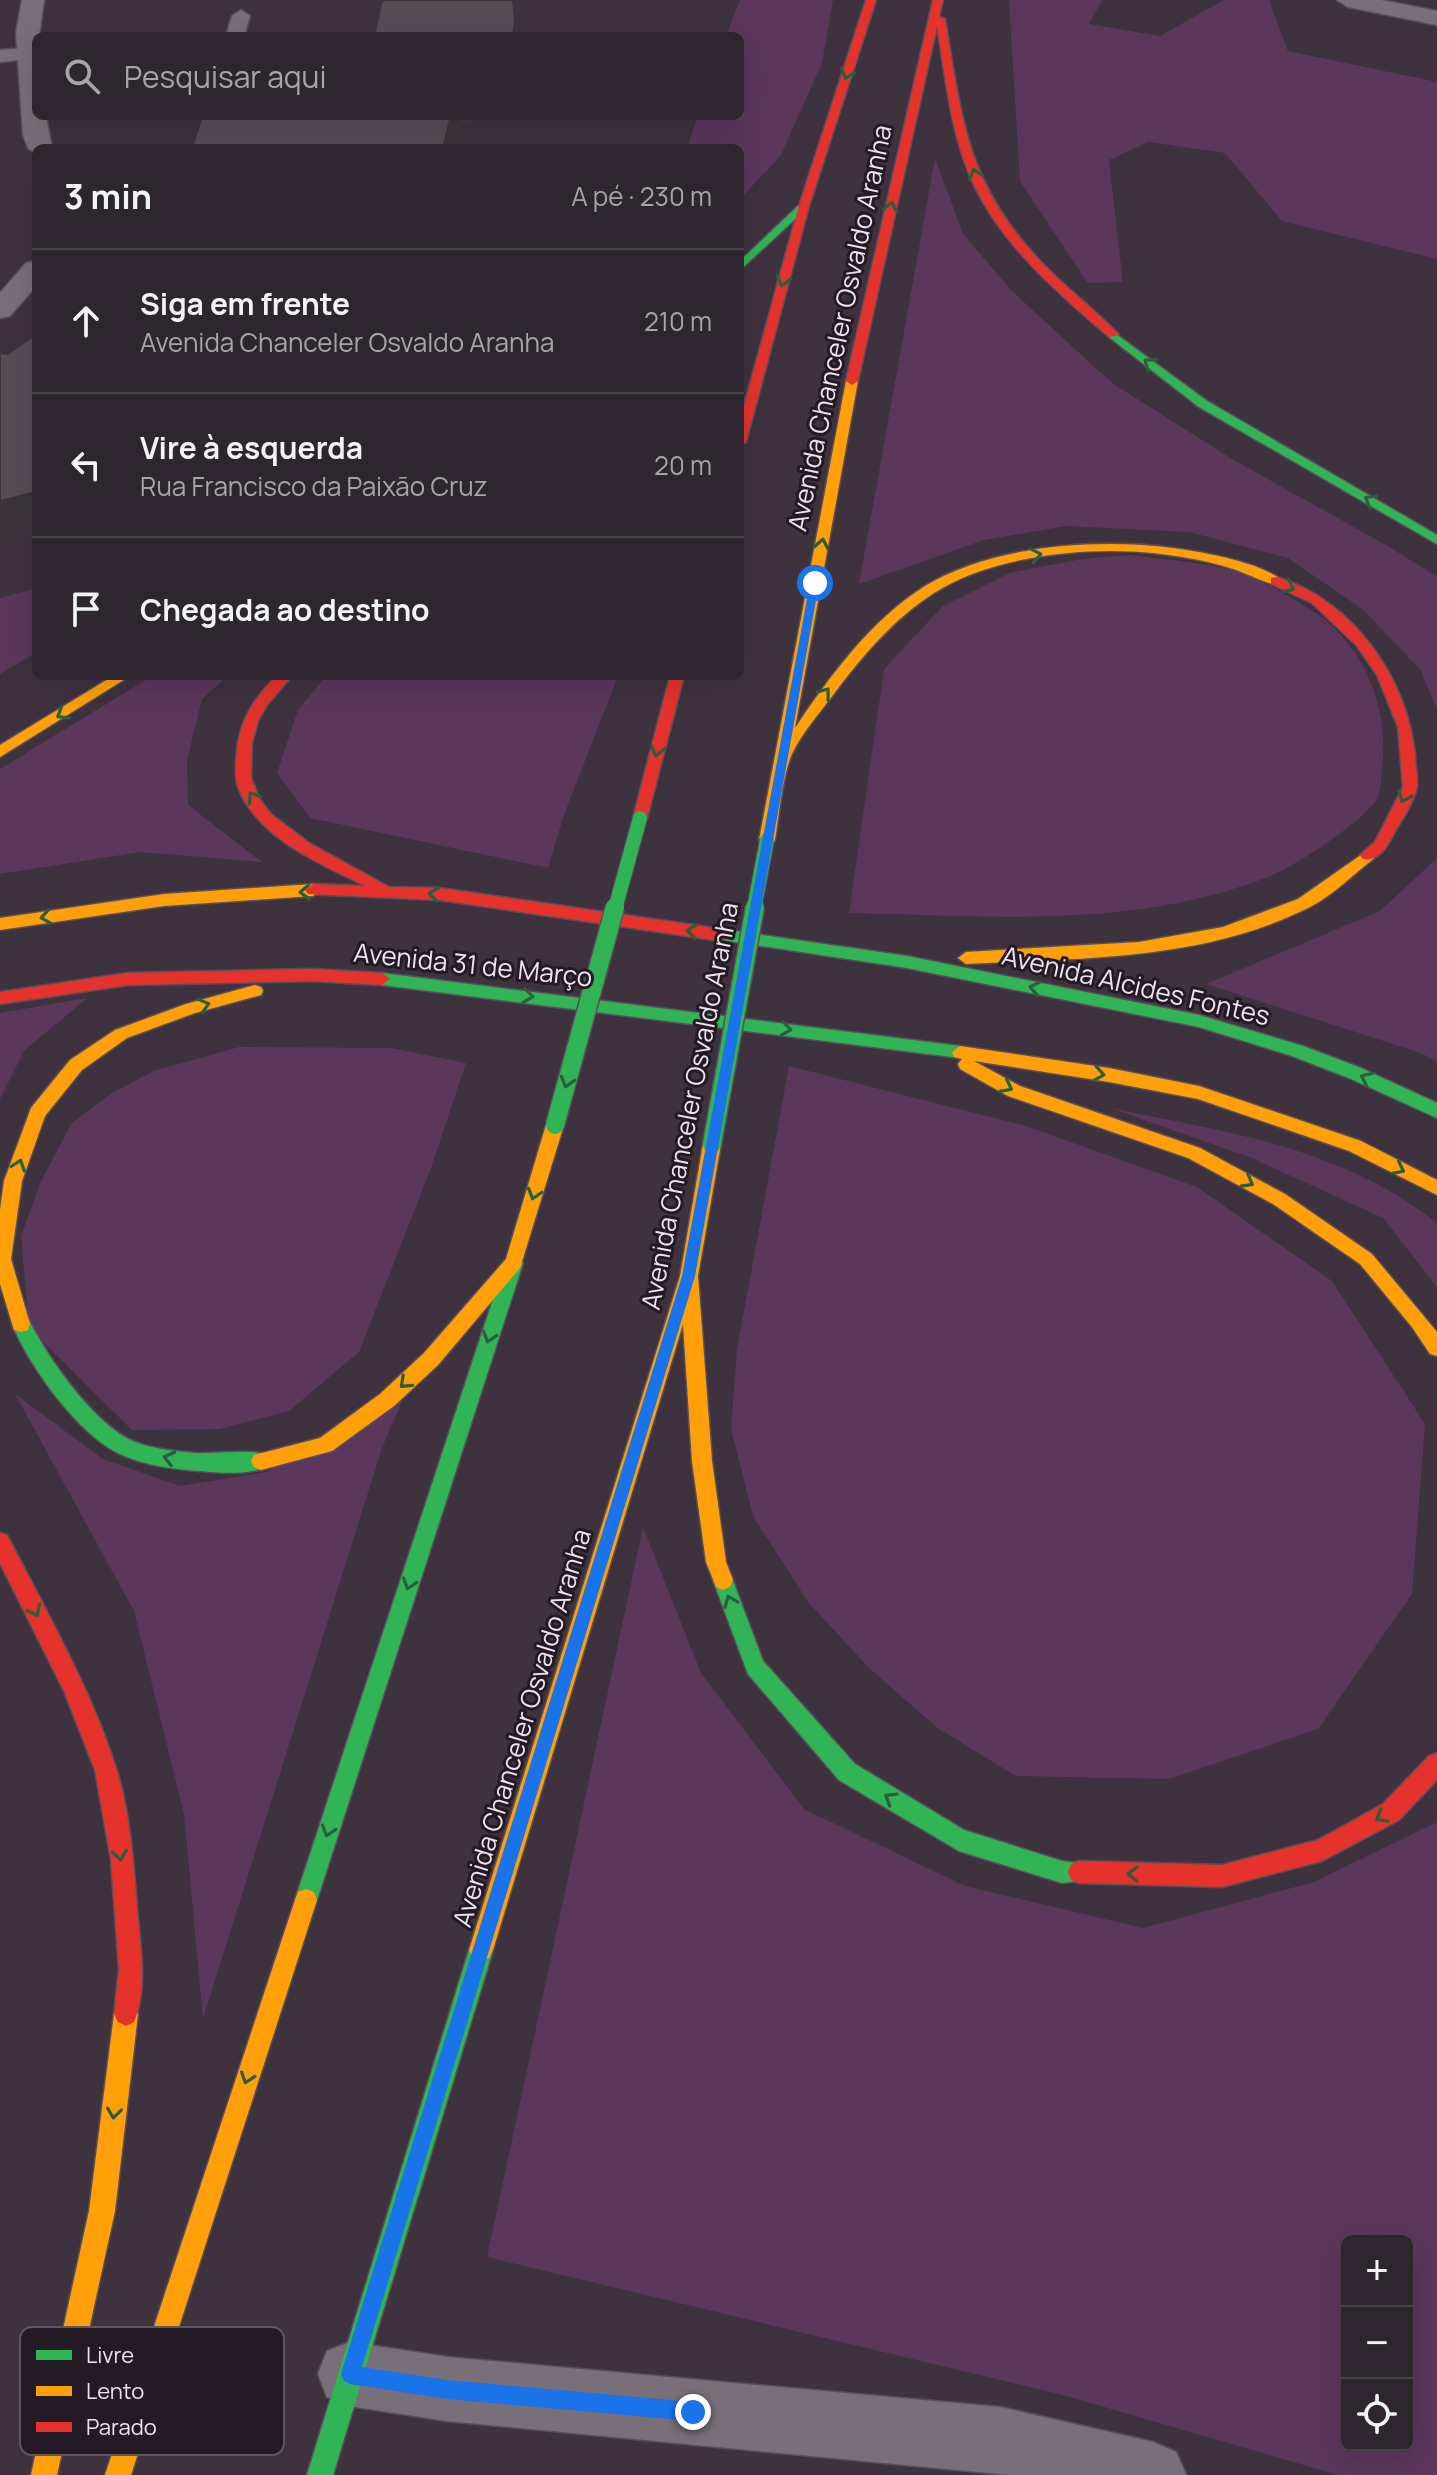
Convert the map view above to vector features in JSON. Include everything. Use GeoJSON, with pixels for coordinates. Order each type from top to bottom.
{"type":"FeatureCollection","features":[{"type":"Feature","properties":{"kind":"main road","name":"Avenida Chanceler Osvaldo Aranha"},"geometry":{"type":"LineString","coordinates":[[744,427],[804,206],[871,0]]}},
{"type":"Feature","properties":{"kind":"main road","name":"Avenida Chanceler Osvaldo Aranha"},"geometry":{"type":"LineString","coordinates":[[320,2475],[689,1276],[846,407],[937,2]]}},
{"type":"Feature","properties":{"kind":"main road"},"geometry":{"type":"LineString","coordinates":[[937,2],[961,133],[980,188],[1011,233],[1066,295],[1123,344],[1203,404],[1437,540]]}},
{"type":"Feature","properties":{"kind":"main road"},"geometry":{"type":"LineString","coordinates":[[744,263],[804,206]]}},
{"type":"Feature","properties":{"kind":"main road"},"geometry":{"type":"LineString","coordinates":[[0,924],[115,906],[219,895],[383,888],[907,962],[1148,947],[1236,931],[1306,902],[1381,845],[1410,787],[1405,727],[1384,675],[1362,643],[1317,600],[1243,565],[1163,548],[1079,548],[999,562],[933,587],[880,628],[824,693],[783,758]]}},
{"type":"Feature","properties":{"kind":"main road"},"geometry":{"type":"LineString","coordinates":[[0,752],[117,680]]}},
{"type":"Feature","properties":{"kind":"main road"},"geometry":{"type":"LineString","coordinates":[[280,680],[263,694],[243,734],[245,788],[269,821],[301,845],[383,888]]}},
{"type":"Feature","properties":{"kind":"main road"},"geometry":{"type":"LineString","coordinates":[[166,2327],[514,1263],[640,818],[674,680]]}},
{"type":"Feature","properties":{"kind":"main road","name":"Avenida Alcides Fontes"},"geometry":{"type":"LineString","coordinates":[[907,962],[1199,1021],[1297,1051],[1355,1073],[1437,1111]]}},
{"type":"Feature","properties":{"kind":"main road"},"geometry":{"type":"LineString","coordinates":[[312,975],[192,1008],[121,1034],[76,1065],[37,1113],[13,1181],[2,1259],[23,1331],[63,1391],[118,1444],[178,1461],[256,1462],[325,1445],[387,1400],[431,1359],[514,1263]]}},
{"type":"Feature","properties":{"kind":"main road","name":"Avenida 31 de Março"},"geometry":{"type":"LineString","coordinates":[[0,998],[128,979],[312,975],[403,980],[939,1049]]}},
{"type":"Feature","properties":{"kind":"main road"},"geometry":{"type":"LineString","coordinates":[[939,1049],[1199,1093],[1355,1146],[1437,1188]]}},
{"type":"Feature","properties":{"kind":"main road"},"geometry":{"type":"LineString","coordinates":[[939,1049],[1014,1091],[1194,1153],[1279,1199],[1366,1259],[1419,1321],[1437,1348]]}},
{"type":"Feature","properties":{"kind":"main road"},"geometry":{"type":"LineString","coordinates":[[689,1276],[702,1461],[716,1562],[755,1667],[847,1772],[959,1840],[1062,1872],[1222,1876],[1322,1850],[1391,1812],[1437,1764]]}},
{"type":"Feature","properties":{"kind":"main road"},"geometry":{"type":"LineString","coordinates":[[0,1542],[73,1686],[106,1770],[122,1860],[131,1970],[102,2211],[77,2327]]}},
{"type":"Feature","properties":{"kind":"main road"},"geometry":{"type":"LineString","coordinates":[[44,2475],[48,2455]]}},
{"type":"Feature","properties":{"kind":"main road"},"geometry":{"type":"LineString","coordinates":[[118,2475],[125,2455]]}},
{"type":"Feature","properties":{"kind":"street"},"geometry":{"type":"LineString","coordinates":[[32,76],[27,33],[33,0]]}},
{"type":"Feature","properties":{"kind":"street"},"geometry":{"type":"LineString","coordinates":[[1348,0],[1437,18]]}},
{"type":"Feature","properties":{"kind":"street"},"geometry":{"type":"LineString","coordinates":[[34,120],[38,144]]}},
{"type":"Feature","properties":{"kind":"street"},"geometry":{"type":"LineString","coordinates":[[2,306],[32,273]]}},
{"type":"Feature","properties":{"kind":"street"},"geometry":{"type":"LineString","coordinates":[[350,2374],[447,2389],[1153,2475]]}},
{"type":"Feature","properties":{"kind":"lane"},"geometry":{"type":"LineString","coordinates":[[236,32],[241,16]]}},
{"type":"Feature","properties":{"kind":"lane"},"geometry":{"type":"LineString","coordinates":[[0,56],[29,54]]}},
{"type":"Feature","properties":{"kind":"shaded area"},"geometry":{"type":"Polygon","coordinates":[[[740,0],[833,0],[822,63],[781,155],[744,195],[744,144],[688,144],[697,120],[744,120],[744,32],[728,32],[740,0]]]}},
{"type":"Feature","properties":{"kind":"shaded area"},"geometry":{"type":"Polygon","coordinates":[[[1009,0],[1102,0],[1089,24],[1160,36],[1224,0],[1269,0],[1288,51],[1437,82],[1437,259],[1282,221],[1225,153],[1148,142],[1109,160],[1123,282],[1088,283],[1020,181],[1009,0]]]}},
{"type":"Feature","properties":{"kind":"shaded area"},"geometry":{"type":"Polygon","coordinates":[[[935,158],[963,234],[1012,291],[1112,383],[1232,459],[1437,577],[1437,709],[1420,669],[1362,609],[1288,558],[1189,532],[1066,526],[984,540],[859,584],[935,158]]]}},
{"type":"Feature","properties":{"kind":"shaded area"},"geometry":{"type":"Polygon","coordinates":[[[1130,555],[1202,564],[1244,574],[1308,608],[1344,638],[1369,678],[1382,722],[1381,784],[1377,799],[1370,808],[1315,851],[1286,869],[1224,892],[1171,904],[1065,916],[849,913],[884,669],[943,606],[1010,573],[1082,559],[1130,555]]]}},
{"type":"Feature","properties":{"kind":"shaded area"},"geometry":{"type":"Polygon","coordinates":[[[32,589],[32,655],[0,674],[0,598],[32,589]]]}},
{"type":"Feature","properties":{"kind":"shaded area"},"geometry":{"type":"Polygon","coordinates":[[[145,680],[223,680],[202,699],[187,760],[188,805],[262,862],[140,852],[0,874],[0,769],[145,680]]]}},
{"type":"Feature","properties":{"kind":"shaded area"},"geometry":{"type":"Polygon","coordinates":[[[323,680],[616,680],[564,815],[548,868],[310,818],[277,773],[298,710],[323,680]]]}},
{"type":"Feature","properties":{"kind":"shaded area"},"geometry":{"type":"Polygon","coordinates":[[[1437,858],[1437,1062],[1421,1053],[1206,984],[1380,911],[1437,858]]]}},
{"type":"Feature","properties":{"kind":"shaded area"},"geometry":{"type":"Polygon","coordinates":[[[87,998],[24,1051],[0,1099],[0,1013],[87,998]]]}},
{"type":"Feature","properties":{"kind":"shaded area"},"geometry":{"type":"Polygon","coordinates":[[[239,1047],[391,1048],[466,1063],[431,1168],[359,1352],[289,1411],[220,1429],[132,1430],[29,1328],[21,1236],[41,1181],[72,1123],[112,1093],[154,1071],[239,1047]]]}},
{"type":"Feature","properties":{"kind":"shaded area"},"geometry":{"type":"Polygon","coordinates":[[[789,1066],[1026,1126],[1197,1187],[1332,1281],[1425,1424],[1412,1594],[1318,1729],[1169,1779],[1016,1776],[939,1729],[870,1669],[808,1602],[753,1516],[731,1429],[737,1349],[789,1066]]]}},
{"type":"Feature","properties":{"kind":"shaded area"},"geometry":{"type":"Polygon","coordinates":[[[1110,1108],[1281,1146],[1361,1176],[1400,1197],[1437,1223],[1437,1287],[1383,1218],[1252,1158],[1110,1108]]]}},
{"type":"Feature","properties":{"kind":"shaded area"},"geometry":{"type":"Polygon","coordinates":[[[15,1394],[103,1459],[180,1486],[266,1472],[402,1401],[382,1448],[203,2019],[184,1814],[134,1611],[15,1394]]]}},
{"type":"Feature","properties":{"kind":"shaded area"},"geometry":{"type":"Polygon","coordinates":[[[643,1527],[701,1673],[804,1809],[965,1886],[1143,1928],[1314,1882],[1437,1822],[1437,2475],[1338,2475],[1063,2395],[487,2257],[643,1527]]]}},
{"type":"Feature","properties":{"kind":"building"},"geometry":{"type":"Polygon","coordinates":[[[382,0],[513,0],[514,32],[375,32],[382,0]]]}},
{"type":"Feature","properties":{"kind":"building"},"geometry":{"type":"Polygon","coordinates":[[[201,120],[450,120],[444,144],[193,144],[201,120]]]}},
{"type":"Feature","properties":{"kind":"building"},"geometry":{"type":"Polygon","coordinates":[[[32,337],[32,493],[0,501],[0,353],[8,354],[32,337]]]}},
{"type":"Feature","properties":{"kind":"traffic: fast"},"geometry":{"type":"LineString","coordinates":[[744,263],[802,208]]}},
{"type":"Feature","properties":{"kind":"traffic: fast"},"geometry":{"type":"LineString","coordinates":[[1113,335],[1203,404],[1437,540]]}},
{"type":"Feature","properties":{"kind":"traffic: fast"},"geometry":{"type":"LineString","coordinates":[[555,1125],[640,818]]}},
{"type":"Feature","properties":{"kind":"traffic: fast"},"geometry":{"type":"LineString","coordinates":[[712,1144],[767,840]]}},
{"type":"Feature","properties":{"kind":"traffic: fast"},"geometry":{"type":"LineString","coordinates":[[721,935],[907,962],[1199,1021],[1297,1051],[1355,1073],[1437,1111]]}},
{"type":"Feature","properties":{"kind":"traffic: fast"},"geometry":{"type":"LineString","coordinates":[[382,979],[960,1052]]}},
{"type":"Feature","properties":{"kind":"traffic: fast"},"geometry":{"type":"LineString","coordinates":[[306,1900],[514,1263]]}},
{"type":"Feature","properties":{"kind":"traffic: fast"},"geometry":{"type":"LineString","coordinates":[[21,1324],[36,1354],[62,1388],[104,1433],[128,1449],[186,1461],[261,1461]]}},
{"type":"Feature","properties":{"kind":"traffic: fast"},"geometry":{"type":"LineString","coordinates":[[723,1580],[755,1667],[847,1772],[959,1840],[1062,1872],[1079,1872]]}},
{"type":"Feature","properties":{"kind":"traffic: fast"},"geometry":{"type":"LineString","coordinates":[[320,2475],[481,1950]]}},
{"type":"Feature","properties":{"kind":"traffic: slow"},"geometry":{"type":"LineString","coordinates":[[767,840],[852,381]]}},
{"type":"Feature","properties":{"kind":"traffic: slow"},"geometry":{"type":"LineString","coordinates":[[783,758],[825,696],[872,639],[928,591],[973,570],[1060,550],[1105,547],[1195,555],[1276,581]]}},
{"type":"Feature","properties":{"kind":"traffic: slow"},"geometry":{"type":"LineString","coordinates":[[0,752],[117,680]]}},
{"type":"Feature","properties":{"kind":"traffic: slow"},"geometry":{"type":"LineString","coordinates":[[966,958],[1139,948],[1224,933],[1304,903],[1368,855]]}},
{"type":"Feature","properties":{"kind":"traffic: slow"},"geometry":{"type":"LineString","coordinates":[[0,924],[164,900],[313,890]]}},
{"type":"Feature","properties":{"kind":"traffic: slow"},"geometry":{"type":"LineString","coordinates":[[21,1324],[2,1259],[13,1181],[37,1113],[76,1065],[121,1034],[192,1008],[255,991]]}},
{"type":"Feature","properties":{"kind":"traffic: slow"},"geometry":{"type":"LineString","coordinates":[[960,1052],[1109,1075],[1199,1093],[1355,1146],[1437,1188]]}},
{"type":"Feature","properties":{"kind":"traffic: slow"},"geometry":{"type":"LineString","coordinates":[[966,1064],[1014,1091],[1194,1153],[1279,1199],[1366,1259],[1419,1321],[1437,1348]]}},
{"type":"Feature","properties":{"kind":"traffic: slow"},"geometry":{"type":"LineString","coordinates":[[261,1461],[325,1445],[387,1400],[431,1359],[514,1263],[555,1125]]}},
{"type":"Feature","properties":{"kind":"traffic: slow"},"geometry":{"type":"LineString","coordinates":[[712,1144],[689,1276],[702,1461],[716,1562],[723,1580]]}},
{"type":"Feature","properties":{"kind":"traffic: slow"},"geometry":{"type":"LineString","coordinates":[[481,1950],[688,1278]]}},
{"type":"Feature","properties":{"kind":"traffic: slow"},"geometry":{"type":"LineString","coordinates":[[166,2327],[306,1900]]}},
{"type":"Feature","properties":{"kind":"traffic: slow"},"geometry":{"type":"LineString","coordinates":[[77,2327],[102,2211],[126,2014]]}},
{"type":"Feature","properties":{"kind":"traffic: slow"},"geometry":{"type":"LineString","coordinates":[[44,2475],[48,2455]]}},
{"type":"Feature","properties":{"kind":"traffic: slow"},"geometry":{"type":"LineString","coordinates":[[118,2475],[125,2455]]}},
{"type":"Feature","properties":{"kind":"traffic: jam"},"geometry":{"type":"LineString","coordinates":[[744,427],[804,206],[871,0]]}},
{"type":"Feature","properties":{"kind":"traffic: jam"},"geometry":{"type":"LineString","coordinates":[[852,381],[938,0]]}},
{"type":"Feature","properties":{"kind":"traffic: jam"},"geometry":{"type":"LineString","coordinates":[[940,19],[965,145],[989,205],[1038,266],[1113,335]]}},
{"type":"Feature","properties":{"kind":"traffic: jam"},"geometry":{"type":"LineString","coordinates":[[1276,581],[1317,600],[1362,643],[1384,675],[1405,727],[1410,787],[1381,845],[1368,855]]}},
{"type":"Feature","properties":{"kind":"traffic: jam"},"geometry":{"type":"LineString","coordinates":[[281,680],[261,702],[247,731],[243,774],[253,803],[267,819],[303,846],[381,887]]}},
{"type":"Feature","properties":{"kind":"traffic: jam"},"geometry":{"type":"LineString","coordinates":[[640,818],[676,680]]}},
{"type":"Feature","properties":{"kind":"traffic: jam"},"geometry":{"type":"LineString","coordinates":[[313,890],[440,894],[721,935]]}},
{"type":"Feature","properties":{"kind":"traffic: jam"},"geometry":{"type":"LineString","coordinates":[[0,998],[128,979],[312,975],[382,979]]}},
{"type":"Feature","properties":{"kind":"traffic: jam"},"geometry":{"type":"LineString","coordinates":[[0,1542],[73,1686],[106,1770],[122,1860],[131,1970],[126,2014]]}},
{"type":"Feature","properties":{"kind":"traffic: jam"},"geometry":{"type":"LineString","coordinates":[[1079,1872],[1222,1876],[1322,1850],[1391,1812],[1437,1764]]}},
{"type":"Feature","properties":{"kind":"route"},"geometry":{"type":"LineString","coordinates":[[693,2412],[447,2389],[350,2374],[689,1276],[815,583]]}}]}
